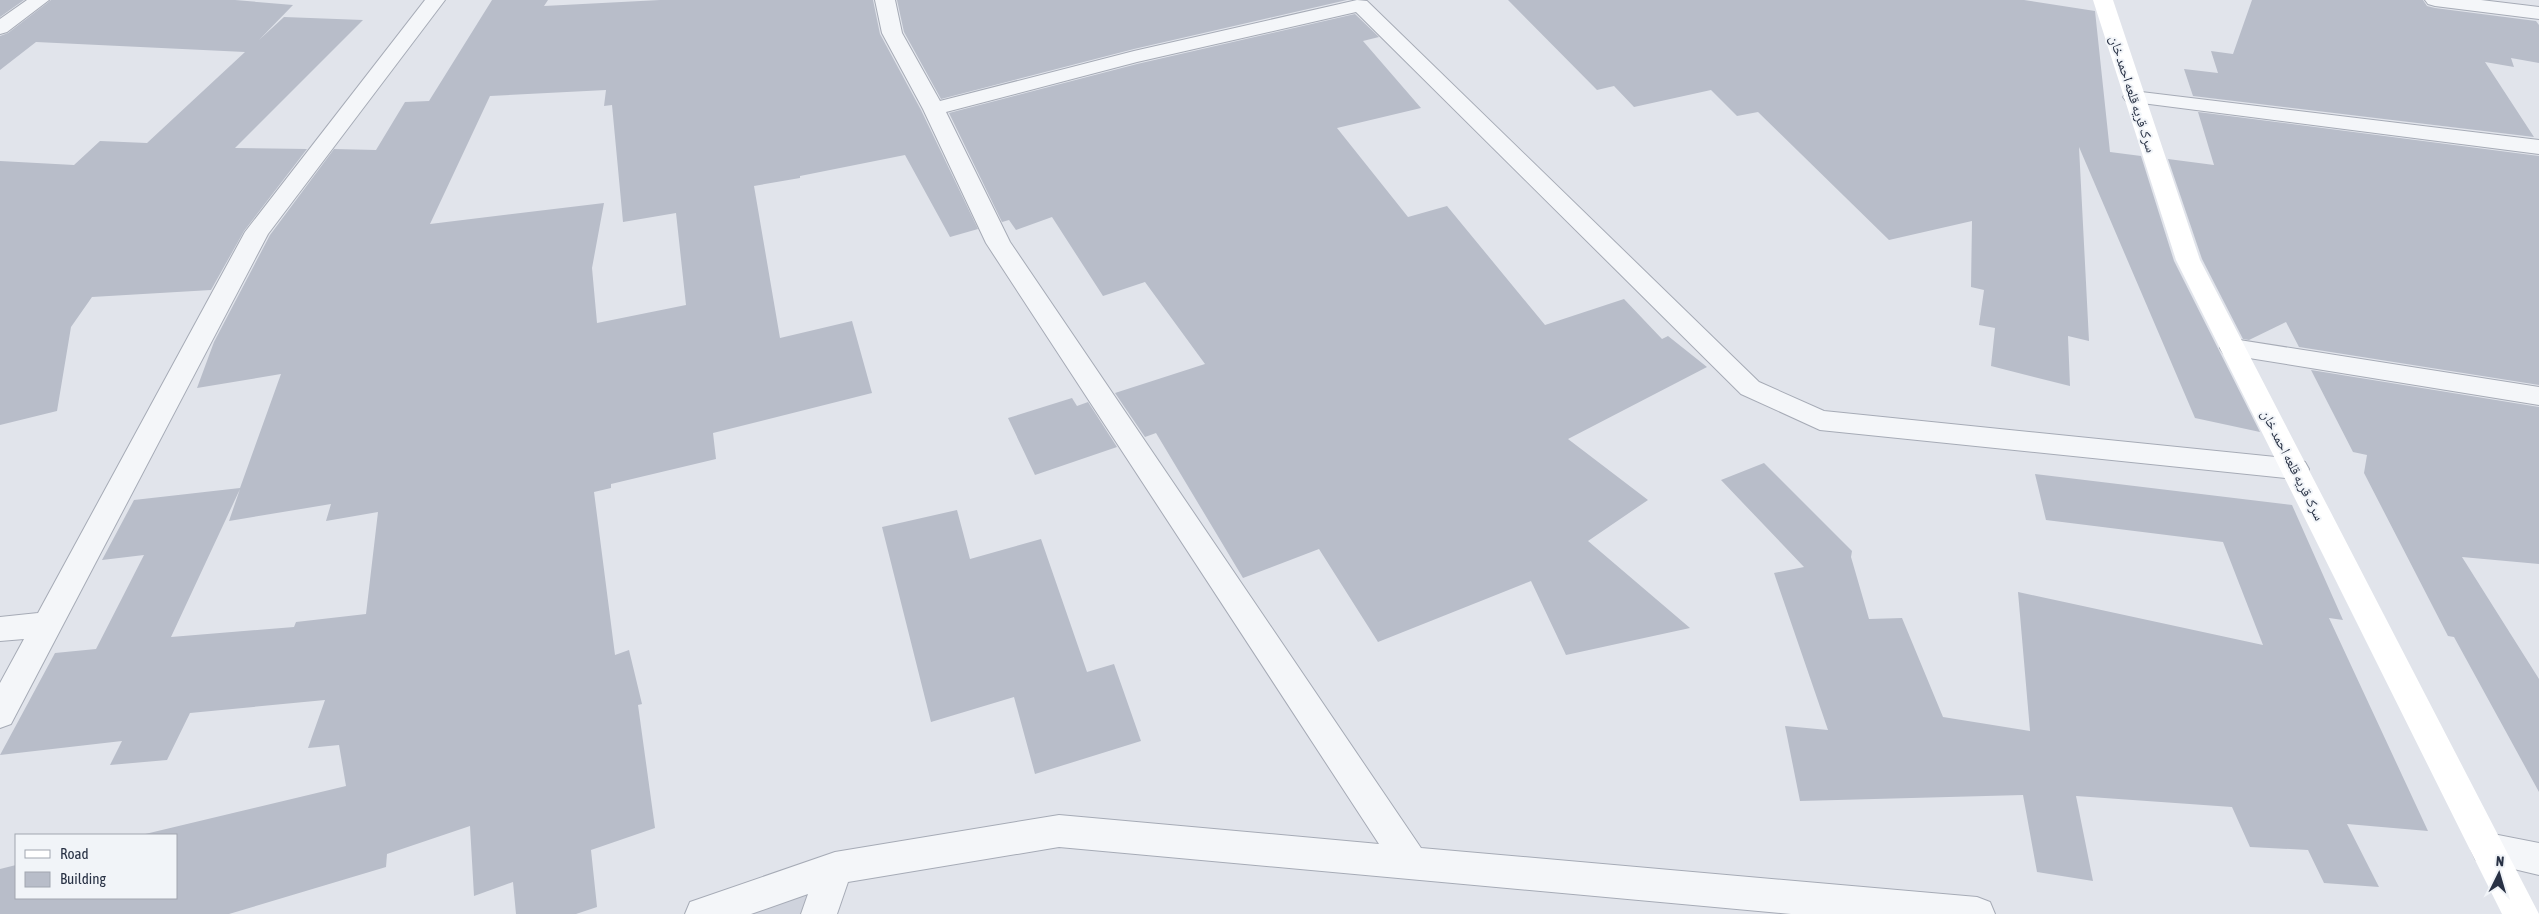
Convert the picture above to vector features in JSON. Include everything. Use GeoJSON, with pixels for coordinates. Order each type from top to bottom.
{"type":"FeatureCollection","features":[{"type":"Feature","properties":{"kind":"street"},"geometry":{"type":"LineString","coordinates":[[0,28],[39,0]]}},
{"type":"Feature","properties":{"kind":"street"},"geometry":{"type":"LineString","coordinates":[[0,714],[257,232],[435,0]]}},
{"type":"Feature","properties":{"kind":"street"},"geometry":{"type":"LineString","coordinates":[[885,0],[892,33],[934,109],[998,243],[1411,862]]}},
{"type":"Feature","properties":{"kind":"street","name":"سرک قریه قلعه احمد خان"},"geometry":{"type":"LineString","coordinates":[[2103,0],[2133,97],[2188,260],[2521,914]]}},
{"type":"Feature","properties":{"kind":"street"},"geometry":{"type":"LineString","coordinates":[[2435,0],[2539,13]]}},
{"type":"Feature","properties":{"kind":"street"},"geometry":{"type":"LineString","coordinates":[[934,109],[1134,57],[1360,5],[1750,388],[1820,420],[2294,469]]}},
{"type":"Feature","properties":{"kind":"street"},"geometry":{"type":"LineString","coordinates":[[2133,97],[2539,147]]}},
{"type":"Feature","properties":{"kind":"street"},"geometry":{"type":"LineString","coordinates":[[2233,348],[2539,396]]}},
{"type":"Feature","properties":{"kind":"street"},"geometry":{"type":"LineString","coordinates":[[0,630],[48,626]]}},
{"type":"Feature","properties":{"kind":"street"},"geometry":{"type":"LineString","coordinates":[[703,914],[835,868],[1060,831],[1977,914]]}},
{"type":"Feature","properties":{"kind":"street"},"geometry":{"type":"LineString","coordinates":[[2488,849],[2539,859]]}},
{"type":"Feature","properties":{"kind":"street"},"geometry":{"type":"LineString","coordinates":[[820,914],[835,868]]}},
{"type":"Feature","properties":{"kind":"shaded area"},"geometry":{"type":"Polygon","coordinates":[[[835,868],[817,914],[718,914],[835,868]]]}},
{"type":"Feature","properties":{"kind":"building"},"geometry":{"type":"Polygon","coordinates":[[[0,0],[24,0],[0,17],[0,0]]]}},
{"type":"Feature","properties":{"kind":"building"},"geometry":{"type":"Polygon","coordinates":[[[51,0],[235,0],[293,5],[259,40],[284,17],[363,20],[235,148],[307,149],[244,231],[211,290],[92,297],[71,327],[57,411],[0,425],[0,161],[74,165],[100,141],[147,143],[245,52],[36,42],[0,70],[0,36],[8,33],[51,0]]]}},
{"type":"Feature","properties":{"kind":"building"},"geometry":{"type":"Polygon","coordinates":[[[492,0],[548,0],[544,6],[660,0],[873,0],[880,34],[921,110],[978,229],[950,237],[905,155],[754,186],[780,338],[852,321],[872,393],[713,433],[716,459],[611,484],[611,488],[594,492],[615,655],[629,650],[642,704],[638,705],[655,828],[591,850],[597,907],[576,914],[516,914],[513,882],[474,896],[470,826],[387,854],[386,867],[229,914],[0,914],[0,869],[15,865],[15,899],[178,899],[178,834],[145,834],[346,786],[339,745],[308,748],[325,700],[190,713],[167,760],[110,765],[122,741],[0,755],[55,653],[96,649],[144,555],[102,560],[134,500],[240,488],[281,374],[197,388],[214,342],[270,235],[334,149],[376,150],[405,102],[429,101],[492,0]],[[606,90],[490,96],[430,224],[604,203],[592,268],[597,323],[686,305],[676,213],[623,222],[612,105],[604,106],[606,90]],[[240,489],[171,637],[294,627],[296,622],[366,614],[378,512],[326,521],[331,504],[229,521],[240,489]]]}},
{"type":"Feature","properties":{"kind":"building"},"geometry":{"type":"Polygon","coordinates":[[[897,0],[1347,0],[1134,49],[941,99],[904,32],[897,0]]]}},
{"type":"Feature","properties":{"kind":"building"},"geometry":{"type":"Polygon","coordinates":[[[1508,0],[2024,0],[2095,11],[2110,152],[2141,156],[2174,261],[2260,432],[2195,418],[2079,147],[2089,341],[2068,336],[2070,386],[1991,366],[1995,328],[1979,325],[1984,290],[1971,287],[1972,221],[1889,240],[1758,112],[1737,116],[1711,90],[1634,107],[1614,86],[1597,90],[1508,0]]]}},
{"type":"Feature","properties":{"kind":"building"},"geometry":{"type":"Polygon","coordinates":[[[2252,0],[2423,0],[2427,6],[2435,8],[2536,21],[2539,25],[2539,63],[2511,58],[2514,67],[2485,62],[2534,137],[2193,96],[2184,69],[2218,73],[2211,51],[2233,54],[2252,0]]]}},
{"type":"Feature","properties":{"kind":"building"},"geometry":{"type":"Polygon","coordinates":[[[1355,14],[1379,37],[1363,41],[1421,108],[1337,128],[1408,217],[1447,206],[1545,325],[1624,299],[1662,339],[1668,336],[1707,367],[1568,439],[1648,500],[1588,541],[1690,628],[1566,655],[1531,581],[1378,642],[1319,549],[1243,578],[1156,433],[1145,437],[1115,393],[1205,364],[1145,282],[1103,296],[1052,217],[1016,230],[1009,220],[1002,222],[949,113],[1137,64],[1355,14]]]}},
{"type":"Feature","properties":{"kind":"building"},"geometry":{"type":"Polygon","coordinates":[[[2198,112],[2539,156],[2539,385],[2299,347],[2286,322],[2249,340],[2243,339],[2202,259],[2168,159],[2214,165],[2198,112]]]}},
{"type":"Feature","properties":{"kind":"building"},"geometry":{"type":"Polygon","coordinates":[[[2311,370],[2539,407],[2539,564],[2462,557],[2539,679],[2539,792],[2454,637],[2448,636],[2364,473],[2367,455],[2353,452],[2311,370]]]}},
{"type":"Feature","properties":{"kind":"building"},"geometry":{"type":"Polygon","coordinates":[[[1072,398],[1077,406],[1088,402],[1117,447],[1035,475],[1008,418],[1072,398]]]}},
{"type":"Feature","properties":{"kind":"building"},"geometry":{"type":"Polygon","coordinates":[[[1764,463],[1852,551],[1851,557],[1869,619],[1902,618],[1943,717],[2030,731],[2018,592],[2263,645],[2223,542],[2046,520],[2035,474],[2292,505],[2343,620],[2329,618],[2428,831],[2347,824],[2379,887],[2324,883],[2308,850],[2250,847],[2232,807],[2076,796],[2093,881],[2037,872],[2023,795],[1800,801],[1785,726],[1828,730],[1774,573],[1804,567],[1721,480],[1764,463]]]}},
{"type":"Feature","properties":{"kind":"building"},"geometry":{"type":"Polygon","coordinates":[[[957,510],[970,559],[1041,539],[1087,672],[1114,664],[1141,741],[1035,774],[1014,697],[931,722],[882,527],[957,510]]]}}]}
